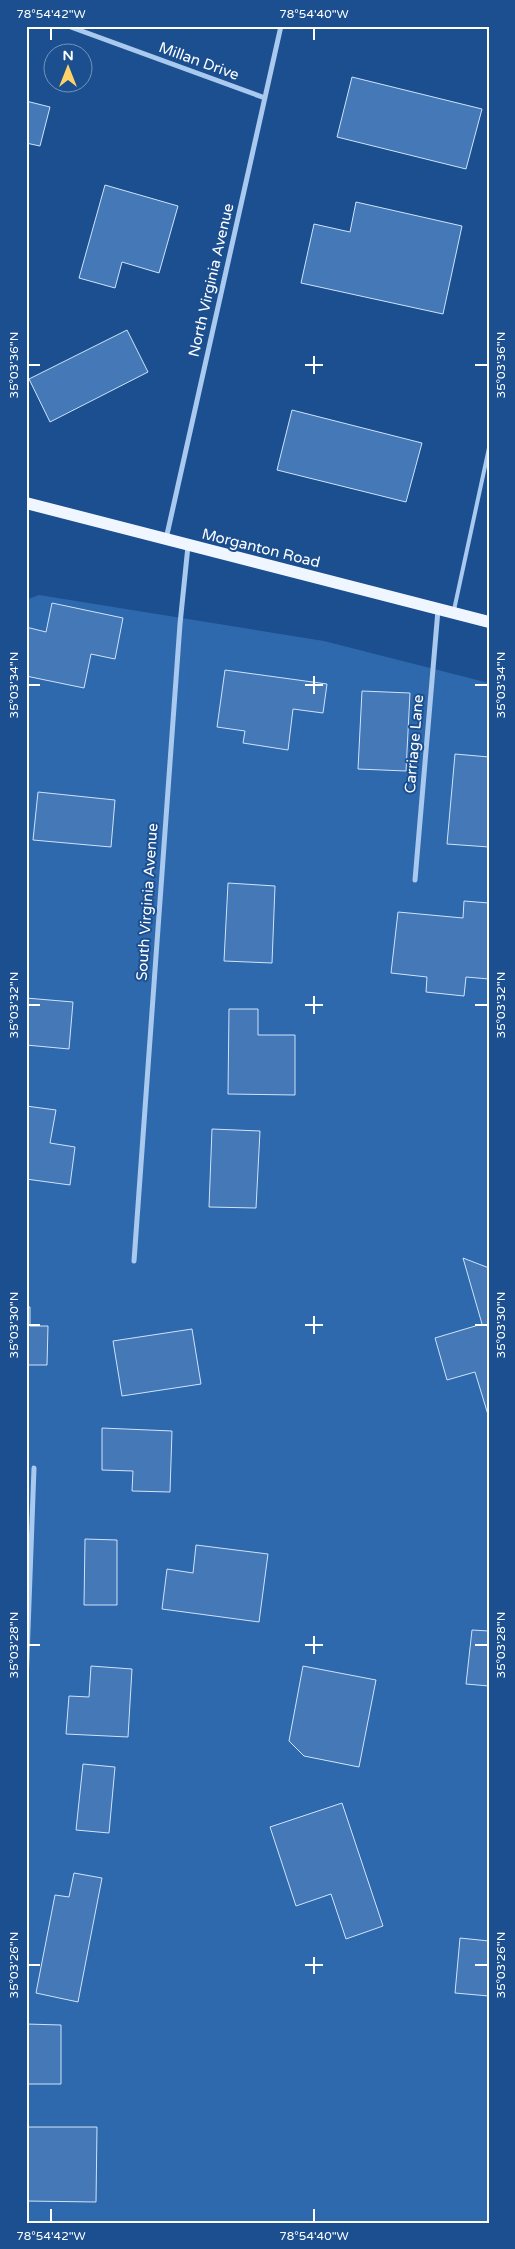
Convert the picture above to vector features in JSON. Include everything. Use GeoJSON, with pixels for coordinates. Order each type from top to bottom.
{"type":"FeatureCollection","features":[{"type":"Feature","properties":{"kind":"main road","name":"Morganton Road"},"geometry":{"type":"LineString","coordinates":[[26,503],[489,622]]}},
{"type":"Feature","properties":{"kind":"street","name":"Millan Drive"},"geometry":{"type":"LineString","coordinates":[[68,26],[265,98]]}},
{"type":"Feature","properties":{"kind":"street","name":"North Virginia Avenue"},"geometry":{"type":"LineString","coordinates":[[166,540],[281,26]]}},
{"type":"Feature","properties":{"kind":"street","name":"South Virginia Avenue"},"geometry":{"type":"LineString","coordinates":[[134,1261],[180,624],[188,546]]}},
{"type":"Feature","properties":{"kind":"street","name":"Carriage Lane"},"geometry":{"type":"LineString","coordinates":[[415,880],[438,609]]}},
{"type":"Feature","properties":{"kind":"street"},"geometry":{"type":"LineString","coordinates":[[26,1684],[34,1468]]}},
{"type":"Feature","properties":{"kind":"lane"},"geometry":{"type":"LineString","coordinates":[[453,612],[489,448]]}},
{"type":"Feature","properties":{"kind":"shaded area"},"geometry":{"type":"Polygon","coordinates":[[[39,595],[324,641],[489,683],[489,2223],[26,2223],[26,600],[39,595]]]}},
{"type":"Feature","properties":{"kind":"building"},"geometry":{"type":"Polygon","coordinates":[[[352,77],[482,109],[466,169],[337,137],[352,77]]]}},
{"type":"Feature","properties":{"kind":"building"},"geometry":{"type":"Polygon","coordinates":[[[26,101],[50,107],[40,146],[26,143],[26,101]]]}},
{"type":"Feature","properties":{"kind":"building"},"geometry":{"type":"Polygon","coordinates":[[[105,185],[178,206],[159,273],[122,262],[115,288],[79,278],[105,185]]]}},
{"type":"Feature","properties":{"kind":"building"},"geometry":{"type":"Polygon","coordinates":[[[356,202],[462,226],[443,314],[301,283],[314,224],[350,232],[356,202]]]}},
{"type":"Feature","properties":{"kind":"building"},"geometry":{"type":"Polygon","coordinates":[[[127,330],[148,372],[50,422],[29,379],[127,330]]]}},
{"type":"Feature","properties":{"kind":"building"},"geometry":{"type":"Polygon","coordinates":[[[292,410],[422,443],[406,502],[277,470],[292,410]]]}},
{"type":"Feature","properties":{"kind":"building"},"geometry":{"type":"Polygon","coordinates":[[[52,603],[123,618],[115,659],[91,654],[84,688],[26,676],[26,627],[46,632],[52,603]]]}},
{"type":"Feature","properties":{"kind":"building"},"geometry":{"type":"Polygon","coordinates":[[[225,670],[327,684],[323,713],[293,709],[288,750],[243,743],[245,731],[217,727],[225,670]]]}},
{"type":"Feature","properties":{"kind":"building"},"geometry":{"type":"Polygon","coordinates":[[[362,691],[410,693],[406,771],[358,769],[362,691]]]}},
{"type":"Feature","properties":{"kind":"building"},"geometry":{"type":"Polygon","coordinates":[[[455,754],[489,757],[489,847],[447,844],[455,754]]]}},
{"type":"Feature","properties":{"kind":"building"},"geometry":{"type":"Polygon","coordinates":[[[38,792],[115,800],[111,847],[33,840],[38,792]]]}},
{"type":"Feature","properties":{"kind":"building"},"geometry":{"type":"Polygon","coordinates":[[[228,883],[275,886],[272,963],[224,961],[228,883]]]}},
{"type":"Feature","properties":{"kind":"building"},"geometry":{"type":"Polygon","coordinates":[[[464,901],[489,903],[489,979],[466,977],[464,996],[426,992],[427,977],[391,973],[398,912],[463,918],[464,901]]]}},
{"type":"Feature","properties":{"kind":"building"},"geometry":{"type":"Polygon","coordinates":[[[26,998],[73,1002],[69,1049],[26,1045],[26,998]]]}},
{"type":"Feature","properties":{"kind":"building"},"geometry":{"type":"Polygon","coordinates":[[[229,1009],[258,1009],[258,1035],[295,1035],[295,1095],[228,1094],[229,1009]]]}},
{"type":"Feature","properties":{"kind":"building"},"geometry":{"type":"Polygon","coordinates":[[[26,1106],[56,1110],[50,1143],[75,1147],[70,1185],[26,1179],[26,1106]]]}},
{"type":"Feature","properties":{"kind":"building"},"geometry":{"type":"Polygon","coordinates":[[[212,1129],[260,1131],[256,1208],[209,1207],[212,1129]]]}},
{"type":"Feature","properties":{"kind":"building"},"geometry":{"type":"Polygon","coordinates":[[[463,1258],[489,1268],[489,1418],[475,1372],[447,1380],[435,1338],[482,1324],[463,1258]]]}},
{"type":"Feature","properties":{"kind":"building"},"geometry":{"type":"Polygon","coordinates":[[[26,1307],[30,1307],[30,1326],[48,1326],[47,1365],[26,1365],[26,1307]]]}},
{"type":"Feature","properties":{"kind":"building"},"geometry":{"type":"Polygon","coordinates":[[[192,1329],[201,1384],[122,1396],[113,1341],[192,1329]]]}},
{"type":"Feature","properties":{"kind":"building"},"geometry":{"type":"Polygon","coordinates":[[[102,1428],[172,1431],[170,1492],[132,1491],[133,1471],[102,1470],[102,1428]]]}},
{"type":"Feature","properties":{"kind":"building"},"geometry":{"type":"Polygon","coordinates":[[[85,1539],[117,1540],[117,1605],[84,1605],[85,1539]]]}},
{"type":"Feature","properties":{"kind":"building"},"geometry":{"type":"Polygon","coordinates":[[[196,1545],[268,1554],[259,1622],[162,1609],[167,1569],[193,1573],[196,1545]]]}},
{"type":"Feature","properties":{"kind":"building"},"geometry":{"type":"Polygon","coordinates":[[[472,1630],[489,1631],[489,1686],[466,1684],[472,1630]]]}},
{"type":"Feature","properties":{"kind":"building"},"geometry":{"type":"Polygon","coordinates":[[[91,1666],[132,1669],[128,1737],[66,1734],[69,1696],[89,1697],[91,1666]]]}},
{"type":"Feature","properties":{"kind":"building"},"geometry":{"type":"Polygon","coordinates":[[[303,1666],[376,1680],[359,1767],[304,1756],[289,1741],[303,1666]]]}},
{"type":"Feature","properties":{"kind":"building"},"geometry":{"type":"Polygon","coordinates":[[[83,1764],[115,1767],[109,1833],[76,1830],[83,1764]]]}},
{"type":"Feature","properties":{"kind":"building"},"geometry":{"type":"Polygon","coordinates":[[[342,1803],[383,1926],[346,1939],[331,1894],[296,1906],[270,1827],[342,1803]]]}},
{"type":"Feature","properties":{"kind":"building"},"geometry":{"type":"Polygon","coordinates":[[[74,1873],[102,1878],[78,2002],[36,1993],[55,1895],[69,1897],[74,1873]]]}},
{"type":"Feature","properties":{"kind":"building"},"geometry":{"type":"Polygon","coordinates":[[[460,1938],[489,1941],[489,1996],[455,1993],[460,1938]]]}},
{"type":"Feature","properties":{"kind":"building"},"geometry":{"type":"Polygon","coordinates":[[[26,2024],[61,2025],[61,2084],[26,2084],[26,2024]]]}},
{"type":"Feature","properties":{"kind":"building"},"geometry":{"type":"Polygon","coordinates":[[[26,2127],[97,2127],[96,2202],[26,2201],[26,2127]]]}}]}
